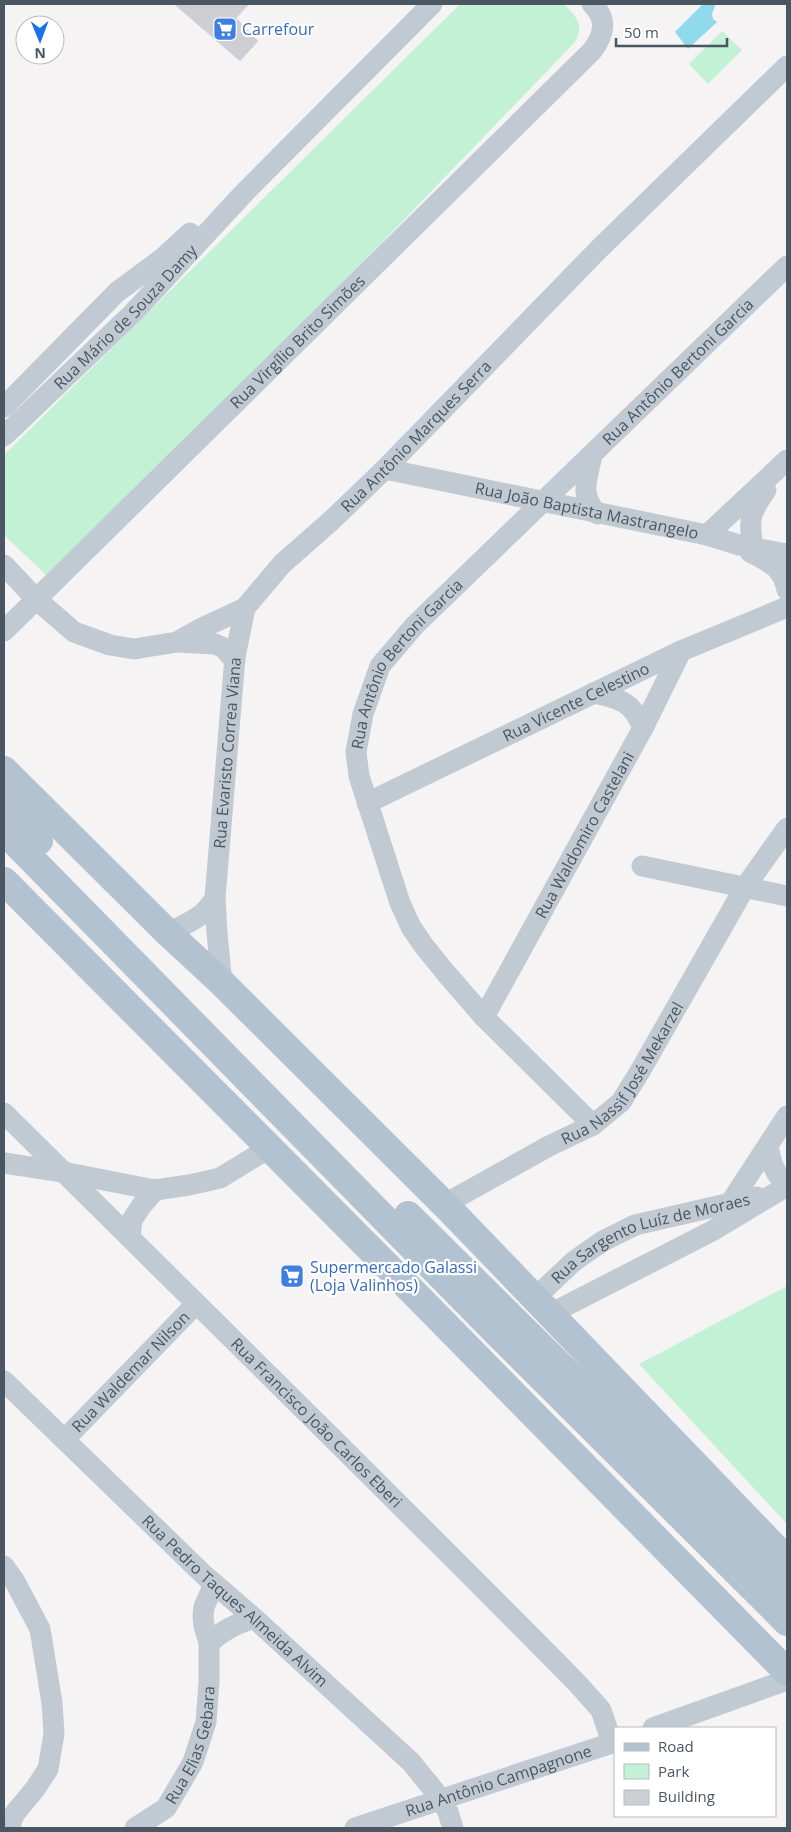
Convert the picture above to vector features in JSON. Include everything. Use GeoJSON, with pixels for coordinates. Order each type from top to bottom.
{"type":"FeatureCollection","features":[{"type":"Feature","properties":{"kind":"main road"},"geometry":{"type":"LineString","coordinates":[[4,770],[445,1204],[787,1560]]}},
{"type":"Feature","properties":{"kind":"main road"},"geometry":{"type":"LineString","coordinates":[[4,806],[320,1128],[787,1590]]}},
{"type":"Feature","properties":{"kind":"main road"},"geometry":{"type":"LineString","coordinates":[[4,832],[484,1320],[787,1622]]}},
{"type":"Feature","properties":{"kind":"main road"},"geometry":{"type":"LineString","coordinates":[[4,881],[425,1304],[787,1672]]}},
{"type":"Feature","properties":{"kind":"main road"},"geometry":{"type":"LineString","coordinates":[[681,1563],[787,1640]]}},
{"type":"Feature","properties":{"kind":"street","name":"Rua Mário de Souza Damy"},"geometry":{"type":"LineString","coordinates":[[8,429],[134,312],[244,193],[432,4]]}},
{"type":"Feature","properties":{"kind":"street","name":"Rua Virgílio Brito Simões"},"geometry":{"type":"LineString","coordinates":[[4,630],[592,51],[599,41],[603,30],[603,20],[599,10],[592,4]]}},
{"type":"Feature","properties":{"kind":"street","name":"Rua Antônio Marques Serra"},"geometry":{"type":"LineString","coordinates":[[4,565],[36,600],[74,632],[101,642],[134,649],[177,642],[245,608],[282,564],[332,520],[385,469],[599,250],[787,66]]}},
{"type":"Feature","properties":{"kind":"street","name":"Rua Mário de Souza Damy"},"geometry":{"type":"LineString","coordinates":[[4,407],[117,292],[163,258],[221,206],[244,193]]}},
{"type":"Feature","properties":{"kind":"street","name":"Rua Antônio Bertoni Garcia"},"geometry":{"type":"LineString","coordinates":[[593,1125],[484,1017],[445,972],[411,927],[400,903],[359,776],[356,752],[363,714],[380,666],[415,625],[787,266]]}},
{"type":"Feature","properties":{"kind":"street"},"geometry":{"type":"LineString","coordinates":[[592,456],[585,490],[588,503],[597,514]]}},
{"type":"Feature","properties":{"kind":"street"},"geometry":{"type":"LineString","coordinates":[[707,535],[785,463]]}},
{"type":"Feature","properties":{"kind":"street"},"geometry":{"type":"LineString","coordinates":[[785,463],[753,508],[746,546],[781,572],[787,590]]}},
{"type":"Feature","properties":{"kind":"street","name":"Rua João Baptista Mastrangelo"},"geometry":{"type":"LineString","coordinates":[[385,469],[543,503],[707,535],[746,546],[787,554]]}},
{"type":"Feature","properties":{"kind":"street","name":"Rua Vicente Celestino"},"geometry":{"type":"LineString","coordinates":[[367,802],[681,651],[787,607]]}},
{"type":"Feature","properties":{"kind":"street","name":"Rua Evaristo Correa Viana"},"geometry":{"type":"LineString","coordinates":[[222,984],[215,898],[235,661],[245,608]]}},
{"type":"Feature","properties":{"kind":"street"},"geometry":{"type":"LineString","coordinates":[[177,642],[216,644],[224,648],[235,661]]}},
{"type":"Feature","properties":{"kind":"street","name":"Rua Waldomiro Castelani"},"geometry":{"type":"LineString","coordinates":[[484,1017],[643,728],[681,651]]}},
{"type":"Feature","properties":{"kind":"street"},"geometry":{"type":"LineString","coordinates":[[593,693],[622,700],[639,716],[643,728]]}},
{"type":"Feature","properties":{"kind":"street","name":"Rua Nassif José Mekarzel"},"geometry":{"type":"LineString","coordinates":[[445,1204],[549,1146],[593,1125],[621,1102],[640,1073],[745,887],[787,828]]}},
{"type":"Feature","properties":{"kind":"street"},"geometry":{"type":"LineString","coordinates":[[642,866],[787,896]]}},
{"type":"Feature","properties":{"kind":"street"},"geometry":{"type":"LineString","coordinates":[[168,933],[192,921],[208,910],[215,898]]}},
{"type":"Feature","properties":{"kind":"street","name":"Rua Francisco João Carlos Eberi"},"geometry":{"type":"LineString","coordinates":[[4,1113],[414,1518],[578,1683],[601,1710],[613,1743]]}},
{"type":"Feature","properties":{"kind":"street"},"geometry":{"type":"LineString","coordinates":[[712,1230],[787,1116]]}},
{"type":"Feature","properties":{"kind":"street"},"geometry":{"type":"LineString","coordinates":[[768,1146],[772,1166],[783,1188]]}},
{"type":"Feature","properties":{"kind":"street"},"geometry":{"type":"LineString","coordinates":[[4,1163],[63,1172],[155,1190],[220,1178],[268,1148]]}},
{"type":"Feature","properties":{"kind":"street","name":"Rua Sargento Luíz de Moraes"},"geometry":{"type":"LineString","coordinates":[[542,1306],[573,1262],[603,1240],[635,1225],[783,1188]]}},
{"type":"Feature","properties":{"kind":"street","name":"Rua Sargento Luíz de Moraes"},"geometry":{"type":"LineString","coordinates":[[542,1306],[578,1298],[712,1230],[783,1188]]}},
{"type":"Feature","properties":{"kind":"street"},"geometry":{"type":"LineString","coordinates":[[130,1238],[132,1220],[155,1190]]}},
{"type":"Feature","properties":{"kind":"street"},"geometry":{"type":"LineString","coordinates":[[635,1225],[650,1230],[656,1235],[660,1245],[661,1256]]}},
{"type":"Feature","properties":{"kind":"street"},"geometry":{"type":"LineString","coordinates":[[573,1262],[565,1282],[570,1294],[578,1298]]}},
{"type":"Feature","properties":{"kind":"street","name":"Rua Waldemar Nilson"},"geometry":{"type":"LineString","coordinates":[[65,1439],[196,1304]]}},
{"type":"Feature","properties":{"kind":"street","name":"Rua Pedro Taques Almeida Alvim"},"geometry":{"type":"LineString","coordinates":[[4,1381],[214,1584],[254,1618],[405,1756],[441,1800],[448,1812],[453,1828]]}},
{"type":"Feature","properties":{"kind":"street"},"geometry":{"type":"LineString","coordinates":[[4,1566],[14,1580],[40,1628],[52,1703],[54,1734],[48,1769],[36,1789],[15,1813],[11,1822],[12,1828]]}},
{"type":"Feature","properties":{"kind":"street","name":"Rua Elias Gebara"},"geometry":{"type":"LineString","coordinates":[[135,1828],[166,1808],[193,1762],[206,1722],[209,1643],[203,1616],[204,1606],[214,1584]]}},
{"type":"Feature","properties":{"kind":"street"},"geometry":{"type":"LineString","coordinates":[[209,1643],[232,1625],[254,1618]]}},
{"type":"Feature","properties":{"kind":"street"},"geometry":{"type":"LineString","coordinates":[[657,1727],[787,1680]]}},
{"type":"Feature","properties":{"kind":"street","name":"Rua Antônio Campagnone"},"geometry":{"type":"LineString","coordinates":[[355,1828],[613,1743]]}},
{"type":"Feature","properties":{"kind":"green space"},"geometry":{"type":"Polygon","coordinates":[[[460,4],[564,4],[578,21],[578,36],[575,42],[323,304],[46,575],[4,535],[4,455],[460,4]]]}},
{"type":"Feature","properties":{"kind":"green space"},"geometry":{"type":"Polygon","coordinates":[[[722,31],[742,50],[708,84],[689,64],[722,31]]]}},
{"type":"Feature","properties":{"kind":"green space"},"geometry":{"type":"Polygon","coordinates":[[[787,1286],[787,1524],[639,1364],[787,1286]]]}},
{"type":"Feature","properties":{"kind":"water"},"geometry":{"type":"Polygon","coordinates":[[[703,4],[714,4],[712,14],[713,19],[717,22],[688,49],[675,32],[703,4]]]}},
{"type":"Feature","properties":{"kind":"building","name":"Carrefour"},"geometry":{"type":"Polygon","coordinates":[[[174,4],[249,4],[236,18],[258,41],[240,61],[174,4]]]}},
{"type":"Feature","properties":{"kind":"place","name":"Carrefour"},"geometry":{"type":"Point","coordinates":[225,29]}},
{"type":"Feature","properties":{"kind":"place","name":"Supermercado Galassi (Loja Valinhos)"},"geometry":{"type":"Point","coordinates":[292,1276]}}]}
